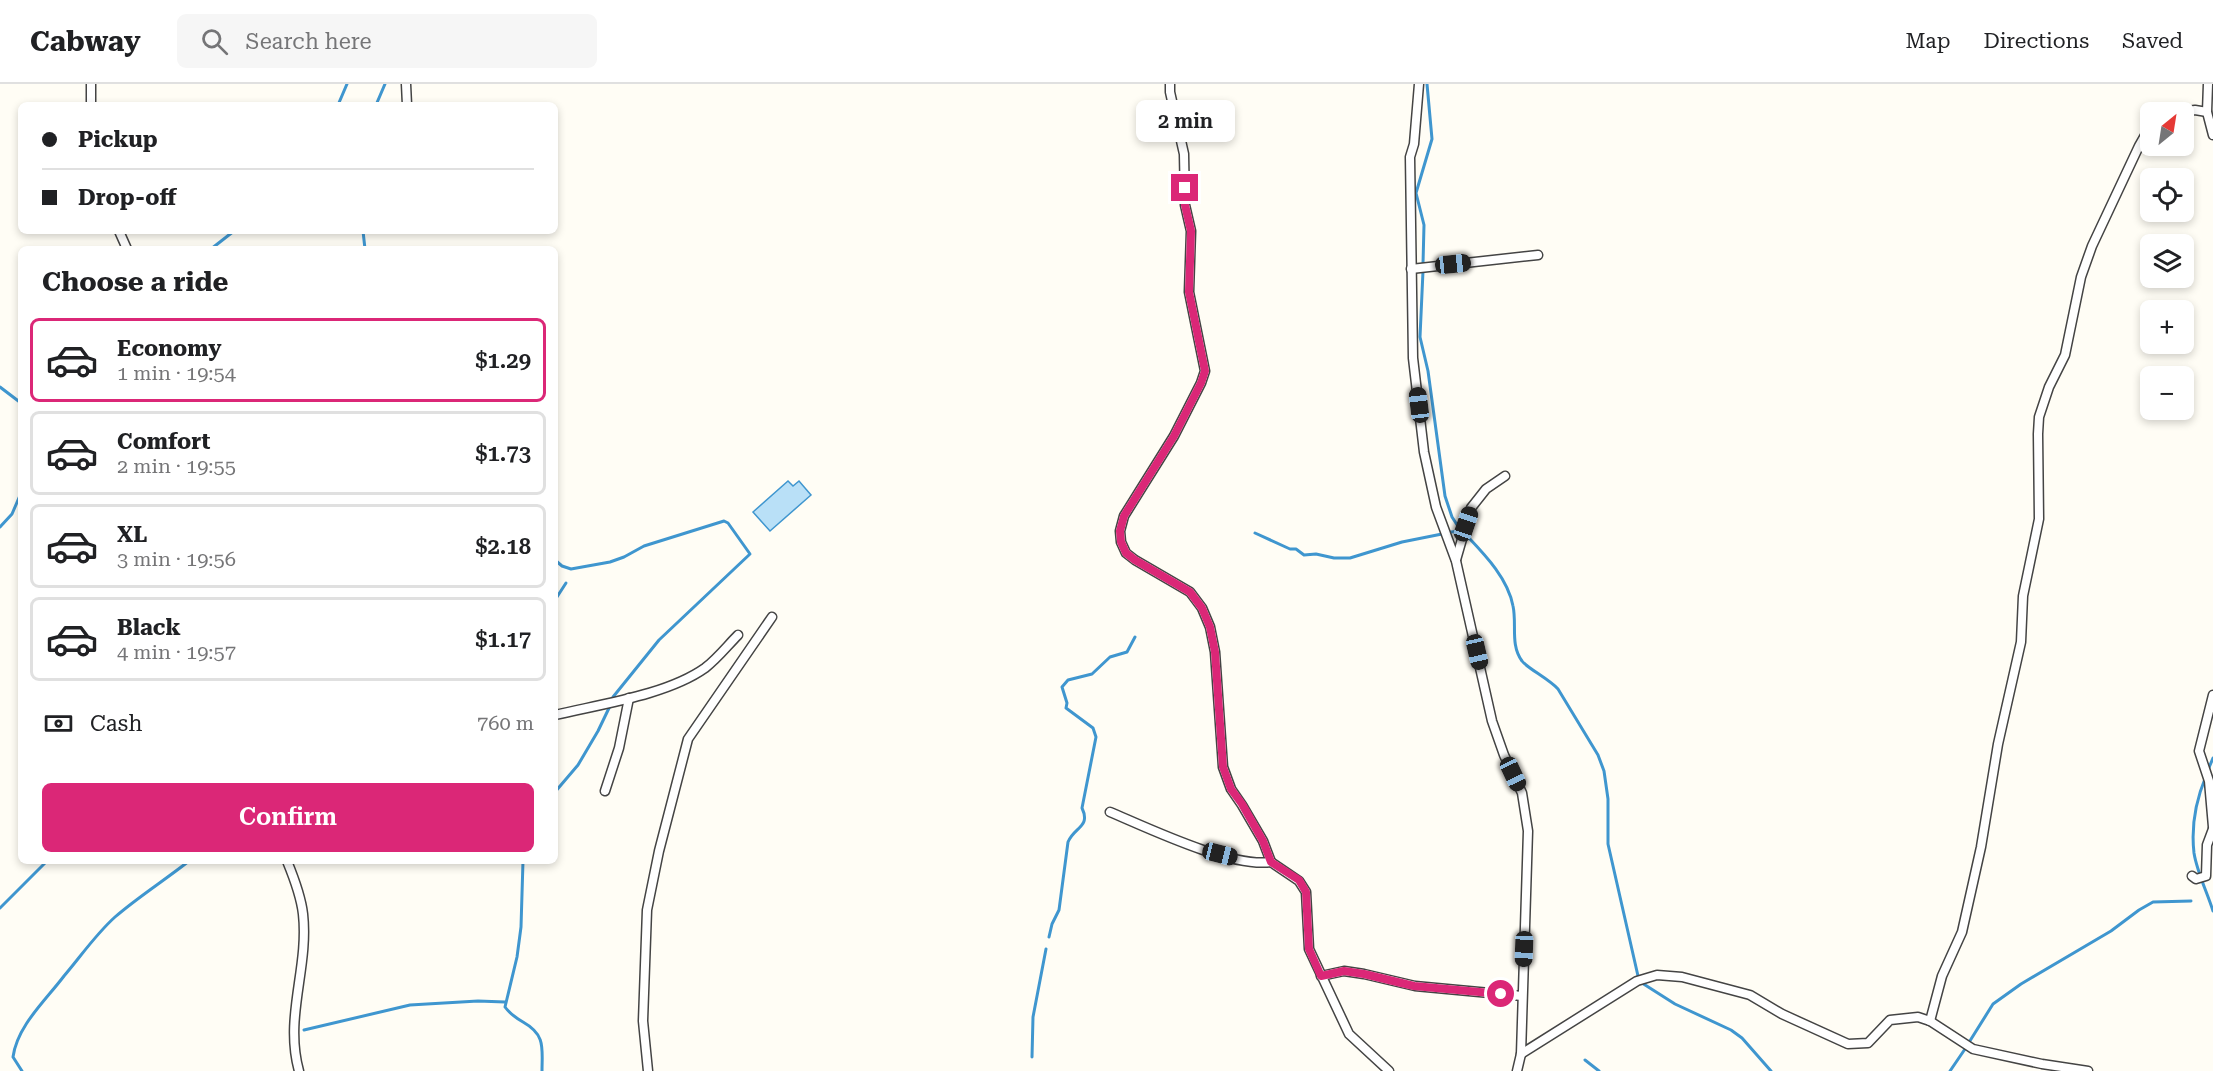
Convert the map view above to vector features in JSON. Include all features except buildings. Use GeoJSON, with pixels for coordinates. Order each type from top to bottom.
{"type":"FeatureCollection","features":[{"type":"Feature","properties":{"kind":"street"},"geometry":{"type":"LineString","coordinates":[[91,102],[92,84]]}},
{"type":"Feature","properties":{"kind":"street"},"geometry":{"type":"LineString","coordinates":[[406,84],[407,102]]}},
{"type":"Feature","properties":{"kind":"street"},"geometry":{"type":"LineString","coordinates":[[1170,84],[1184,154],[1185,205],[1191,231],[1189,292],[1205,371],[1174,436],[1124,516],[1120,531],[1121,542],[1126,553],[1190,592],[1202,608],[1210,627],[1215,652],[1223,767],[1231,789],[1258,832],[1271,862],[1299,880],[1306,892],[1309,949],[1349,1034],[1389,1071]]}},
{"type":"Feature","properties":{"kind":"street"},"geometry":{"type":"LineString","coordinates":[[1419,84],[1414,144],[1410,157],[1411,269],[1413,358],[1424,452],[1436,507],[1456,561],[1492,721],[1504,755],[1522,793],[1528,831],[1521,1054],[1517,1071]]}},
{"type":"Feature","properties":{"kind":"street"},"geometry":{"type":"LineString","coordinates":[[2208,84],[2206,112],[2213,135]]}},
{"type":"Feature","properties":{"kind":"street"},"geometry":{"type":"LineString","coordinates":[[2194,111],[2206,112]]}},
{"type":"Feature","properties":{"kind":"street"},"geometry":{"type":"LineString","coordinates":[[1930,1021],[1942,976],[1962,932],[1981,847],[1998,744],[2021,642],[2023,596],[2039,519],[2039,417],[2049,387],[2065,355],[2081,277],[2092,246],[2140,144]]}},
{"type":"Feature","properties":{"kind":"street"},"geometry":{"type":"LineString","coordinates":[[1411,269],[1538,255]]}},
{"type":"Feature","properties":{"kind":"street"},"geometry":{"type":"LineString","coordinates":[[1456,561],[1472,508],[1486,489],[1506,476]]}},
{"type":"Feature","properties":{"kind":"street"},"geometry":{"type":"LineString","coordinates":[[648,1071],[643,1021],[647,910],[659,851],[688,738],[772,617]]}},
{"type":"Feature","properties":{"kind":"street"},"geometry":{"type":"LineString","coordinates":[[558,714],[666,687],[707,667],[738,635]]}},
{"type":"Feature","properties":{"kind":"street"},"geometry":{"type":"LineString","coordinates":[[2192,876],[2196,879],[2206,876],[2207,846],[2213,828],[2209,781],[2199,751],[2213,695]]}},
{"type":"Feature","properties":{"kind":"street"},"geometry":{"type":"LineString","coordinates":[[605,791],[619,748],[629,698]]}},
{"type":"Feature","properties":{"kind":"street"},"geometry":{"type":"LineString","coordinates":[[1110,812],[1179,841],[1220,854],[1259,864],[1271,862]]}},
{"type":"Feature","properties":{"kind":"street"},"geometry":{"type":"LineString","coordinates":[[288,864],[303,913],[304,936],[293,1029],[294,1053],[299,1071]]}},
{"type":"Feature","properties":{"kind":"street"},"geometry":{"type":"LineString","coordinates":[[1321,976],[1344,971],[1414,986],[1522,996]]}},
{"type":"Feature","properties":{"kind":"street"},"geometry":{"type":"LineString","coordinates":[[1521,1054],[1637,981],[1657,975],[1682,977],[1750,995],[1782,1014],[1848,1044],[1868,1043],[1890,1020],[1918,1017],[1930,1021],[1973,1049],[2088,1071]]}},
{"type":"Feature","properties":{"kind":"water"},"geometry":{"type":"Polygon","coordinates":[[[788,481],[793,486],[799,481],[811,495],[770,531],[753,512],[788,481]]]}},
{"type":"Feature","properties":{"kind":"waterway"},"geometry":{"type":"LineString","coordinates":[[339,102],[347,84]]}},
{"type":"Feature","properties":{"kind":"waterway"},"geometry":{"type":"LineString","coordinates":[[377,102],[385,84]]}},
{"type":"Feature","properties":{"kind":"waterway"},"geometry":{"type":"LineString","coordinates":[[1423,264],[1424,225],[1416,193],[1432,139],[1427,84]]}},
{"type":"Feature","properties":{"kind":"waterway"},"geometry":{"type":"LineString","coordinates":[[215,246],[230,234]]}},
{"type":"Feature","properties":{"kind":"waterway"},"geometry":{"type":"LineString","coordinates":[[363,234],[365,246]]}},
{"type":"Feature","properties":{"kind":"waterway"},"geometry":{"type":"LineString","coordinates":[[1423,271],[1420,337],[1428,371],[1445,496],[1452,517],[1461,531]]}},
{"type":"Feature","properties":{"kind":"waterway"},"geometry":{"type":"LineString","coordinates":[[0,387],[18,401]]}},
{"type":"Feature","properties":{"kind":"waterway"},"geometry":{"type":"LineString","coordinates":[[0,527],[12,514],[18,500]]}},
{"type":"Feature","properties":{"kind":"waterway"},"geometry":{"type":"LineString","coordinates":[[558,563],[571,569],[610,562],[644,546],[724,521],[728,523],[750,554],[659,640],[613,697]]}},
{"type":"Feature","properties":{"kind":"waterway"},"geometry":{"type":"LineString","coordinates":[[1451,532],[1461,531]]}},
{"type":"Feature","properties":{"kind":"waterway"},"geometry":{"type":"LineString","coordinates":[[1255,533],[1290,549],[1296,549],[1304,555],[1316,554],[1334,558],[1350,558],[1402,542],[1442,534]]}},
{"type":"Feature","properties":{"kind":"waterway"},"geometry":{"type":"LineString","coordinates":[[1468,537],[1495,568],[1506,586],[1513,606],[1518,655],[1528,667],[1558,689],[1598,755],[1604,771],[1608,799],[1608,844],[1638,976]]}},
{"type":"Feature","properties":{"kind":"waterway"},"geometry":{"type":"LineString","coordinates":[[558,595],[566,583]]}},
{"type":"Feature","properties":{"kind":"waterway"},"geometry":{"type":"LineString","coordinates":[[1049,937],[1059,910],[1068,842],[1084,819],[1082,808],[1096,737],[1093,728],[1066,708],[1067,703],[1062,687],[1068,680],[1092,674],[1110,657],[1127,652],[1135,637]]}},
{"type":"Feature","properties":{"kind":"waterway"},"geometry":{"type":"LineString","coordinates":[[558,788],[578,765],[610,706]]}},
{"type":"Feature","properties":{"kind":"waterway"},"geometry":{"type":"LineString","coordinates":[[2208,770],[2213,758]]}},
{"type":"Feature","properties":{"kind":"waterway"},"geometry":{"type":"LineString","coordinates":[[2206,776],[2195,814],[2193,843],[2197,867],[2213,911]]}},
{"type":"Feature","properties":{"kind":"waterway"},"geometry":{"type":"LineString","coordinates":[[0,908],[44,864]]}},
{"type":"Feature","properties":{"kind":"waterway"},"geometry":{"type":"LineString","coordinates":[[22,1071],[13,1057],[16,1046],[26,1024],[41,1004],[115,917],[185,864]]}},
{"type":"Feature","properties":{"kind":"waterway"},"geometry":{"type":"LineString","coordinates":[[523,864],[521,927],[517,957],[505,1007],[539,1037],[542,1049],[542,1071]]}},
{"type":"Feature","properties":{"kind":"waterway"},"geometry":{"type":"LineString","coordinates":[[1968,1044],[1993,1004],[2021,984],[2111,931],[2153,902],[2191,901]]}},
{"type":"Feature","properties":{"kind":"waterway"},"geometry":{"type":"LineString","coordinates":[[1032,1057],[1033,1017],[1046,949]]}},
{"type":"Feature","properties":{"kind":"waterway"},"geometry":{"type":"LineString","coordinates":[[1642,983],[1675,1004],[1731,1030],[1742,1038],[1771,1071]]}},
{"type":"Feature","properties":{"kind":"waterway"},"geometry":{"type":"LineString","coordinates":[[304,1030],[410,1005],[478,1001],[505,1002]]}},
{"type":"Feature","properties":{"kind":"waterway"},"geometry":{"type":"LineString","coordinates":[[1950,1071],[1965,1049]]}},
{"type":"Feature","properties":{"kind":"waterway"},"geometry":{"type":"LineString","coordinates":[[1585,1060],[1599,1071]]}},
{"type":"Feature","properties":{"kind":"route"},"geometry":{"type":"LineString","coordinates":[[1185,188],[1185,205],[1191,231],[1189,292],[1205,371],[1174,436],[1124,516],[1120,531],[1121,542],[1126,553],[1190,592],[1202,608],[1210,627],[1215,652],[1223,767],[1231,789],[1263,841],[1271,862],[1299,880],[1306,892],[1309,949],[1321,976],[1344,971],[1414,986],[1501,994]]}}]}
